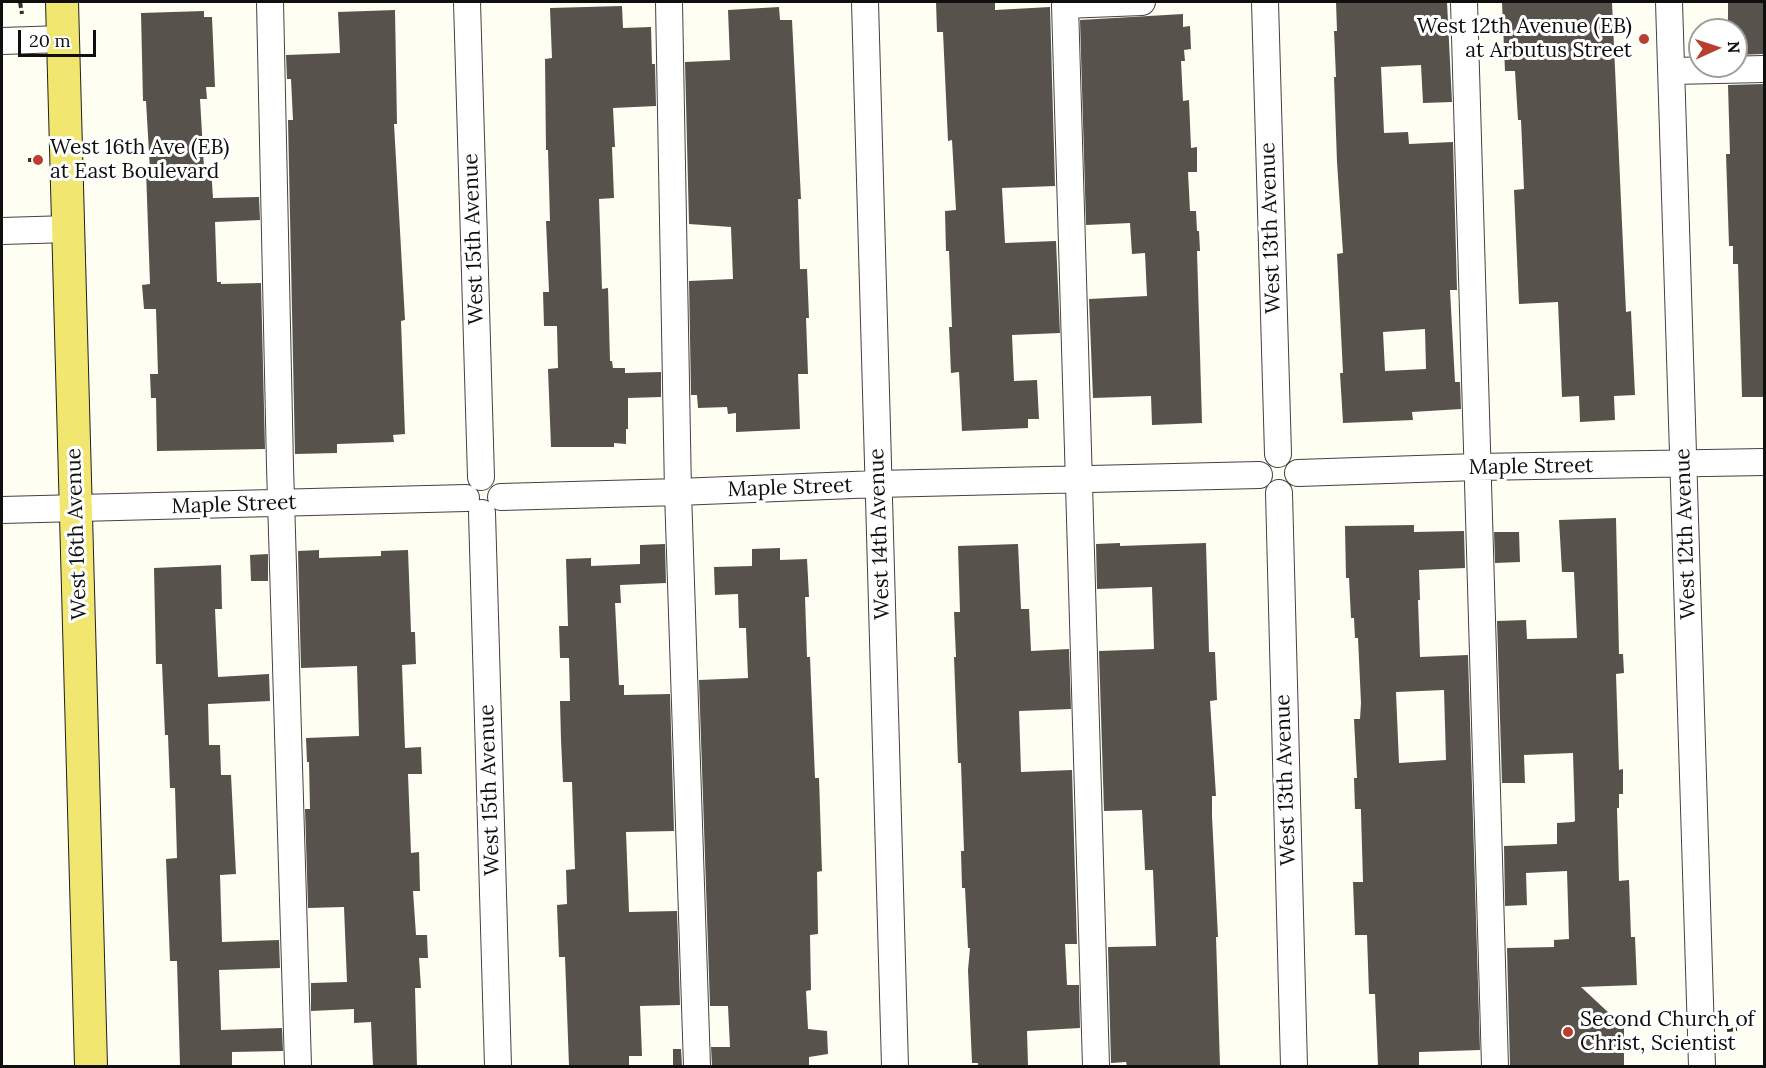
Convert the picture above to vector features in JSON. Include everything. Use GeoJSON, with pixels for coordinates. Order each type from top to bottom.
{"type":"FeatureCollection","features":[{"type":"Feature","properties":{"kind":"main road","name":"West 16th Avenue"},"geometry":{"type":"LineString","coordinates":[[62,2],[91,1066]]}},
{"type":"Feature","properties":{"kind":"street"},"geometry":{"type":"LineString","coordinates":[[270,2],[281,504],[298,1066]]}},
{"type":"Feature","properties":{"kind":"street","name":"West 15th Avenue"},"geometry":{"type":"LineString","coordinates":[[466,2],[481,477],[496,482],[501,491],[483,502],[498,1066]]}},
{"type":"Feature","properties":{"kind":"street"},"geometry":{"type":"LineString","coordinates":[[669,2],[678,492],[697,1066]]}},
{"type":"Feature","properties":{"kind":"street","name":"West 14th Avenue"},"geometry":{"type":"LineString","coordinates":[[865,2],[896,1066]]}},
{"type":"Feature","properties":{"kind":"street"},"geometry":{"type":"LineString","coordinates":[[1096,1066],[1065,5],[1142,2]]}},
{"type":"Feature","properties":{"kind":"street","name":"West 13th Avenue"},"geometry":{"type":"LineString","coordinates":[[1264,2],[1278,454]]}},
{"type":"Feature","properties":{"kind":"street"},"geometry":{"type":"LineString","coordinates":[[1464,2],[1495,1066]]}},
{"type":"Feature","properties":{"kind":"street","name":"West 12th Avenue"},"geometry":{"type":"LineString","coordinates":[[1670,2],[1702,1066]]}},
{"type":"Feature","properties":{"kind":"street"},"geometry":{"type":"LineString","coordinates":[[2,41],[63,39]]}},
{"type":"Feature","properties":{"kind":"street"},"geometry":{"type":"LineString","coordinates":[[1672,71],[1764,69]]}},
{"type":"Feature","properties":{"kind":"street"},"geometry":{"type":"LineString","coordinates":[[2,231],[69,229]]}},
{"type":"Feature","properties":{"kind":"street"},"geometry":{"type":"LineString","coordinates":[[1278,454],[1284,455],[1293,462],[1298,473],[1294,484],[1285,492],[1279,493],[1263,486],[1259,475],[1262,463],[1271,455],[1278,454]]}},
{"type":"Feature","properties":{"kind":"street","name":"Maple Street"},"geometry":{"type":"LineString","coordinates":[[1298,473],[1764,462]]}},
{"type":"Feature","properties":{"kind":"street","name":"Maple Street"},"geometry":{"type":"LineString","coordinates":[[2,510],[483,502],[878,484],[1259,475]]}},
{"type":"Feature","properties":{"kind":"street","name":"West 13th Avenue"},"geometry":{"type":"LineString","coordinates":[[1279,493],[1294,1066]]}},
{"type":"Feature","properties":{"kind":"path"},"geometry":{"type":"LineString","coordinates":[[28,160],[38,160]]}},
{"type":"Feature","properties":{"kind":"path"},"geometry":{"type":"LineString","coordinates":[[1727,1030],[1737,1029]]}},
{"type":"Feature","properties":{"kind":"building"},"geometry":{"type":"Polygon","coordinates":[[[936,2],[995,2],[995,10],[1050,7],[1055,186],[1002,188],[1005,243],[1056,241],[1060,333],[1012,335],[1014,381],[1037,380],[1039,419],[1028,419],[1028,428],[962,431],[959,372],[951,373],[949,251],[946,251],[945,211],[956,210],[952,140],[948,141],[943,32],[937,32],[936,2]]]}},
{"type":"Feature","properties":{"kind":"building"},"geometry":{"type":"Polygon","coordinates":[[[1336,2],[1447,2],[1452,102],[1423,103],[1421,65],[1381,67],[1384,133],[1408,132],[1409,144],[1453,142],[1457,290],[1450,290],[1455,382],[1460,382],[1461,409],[1412,412],[1413,420],[1343,423],[1337,254],[1343,253],[1334,77],[1336,77],[1334,31],[1337,31],[1336,2]],[[1425,329],[1383,332],[1385,371],[1426,369],[1425,329]]]}},
{"type":"Feature","properties":{"kind":"building"},"geometry":{"type":"Polygon","coordinates":[[[1502,2],[1612,2],[1626,312],[1631,311],[1635,395],[1614,396],[1615,420],[1580,422],[1579,396],[1562,397],[1558,302],[1519,304],[1514,190],[1524,189],[1521,120],[1518,120],[1515,71],[1505,71],[1502,2]]]}},
{"type":"Feature","properties":{"kind":"building"},"geometry":{"type":"Polygon","coordinates":[[[1728,2],[1764,2],[1764,54],[1748,55],[1748,18],[1728,18],[1728,2]]]}},
{"type":"Feature","properties":{"kind":"building"},"geometry":{"type":"Polygon","coordinates":[[[622,6],[623,28],[651,27],[656,106],[613,108],[614,198],[599,199],[602,289],[608,288],[610,361],[612,361],[613,368],[625,368],[625,373],[661,372],[661,397],[628,398],[626,444],[614,443],[614,447],[551,447],[548,369],[558,368],[557,326],[544,326],[543,292],[549,292],[546,221],[550,221],[548,150],[546,150],[545,59],[552,58],[550,8],[622,6]]]}},
{"type":"Feature","properties":{"kind":"building"},"geometry":{"type":"Polygon","coordinates":[[[779,7],[780,20],[792,20],[801,199],[798,199],[800,269],[807,269],[808,374],[798,374],[800,429],[736,432],[736,413],[728,414],[727,407],[698,408],[697,395],[691,395],[689,281],[733,279],[731,227],[689,224],[685,62],[730,60],[728,10],[779,7]]]}},
{"type":"Feature","properties":{"kind":"building"},"geometry":{"type":"Polygon","coordinates":[[[395,10],[397,124],[394,124],[405,320],[401,321],[405,434],[393,435],[394,442],[337,444],[337,453],[295,454],[288,120],[293,120],[291,79],[287,79],[286,55],[340,53],[338,12],[395,10]]]}},
{"type":"Feature","properties":{"kind":"building"},"geometry":{"type":"Polygon","coordinates":[[[204,11],[204,17],[212,17],[215,87],[206,87],[207,99],[200,99],[204,168],[211,168],[213,198],[259,197],[260,220],[215,222],[217,282],[221,284],[261,283],[265,449],[157,451],[156,398],[151,398],[150,374],[158,374],[156,309],[144,309],[142,285],[150,284],[146,170],[150,170],[146,101],[143,101],[141,13],[204,11]]]}},
{"type":"Feature","properties":{"kind":"building"},"geometry":{"type":"Polygon","coordinates":[[[1183,14],[1183,27],[1190,26],[1191,49],[1184,50],[1185,61],[1181,61],[1183,101],[1189,100],[1191,148],[1197,147],[1197,172],[1188,172],[1190,211],[1196,211],[1197,231],[1199,231],[1200,251],[1197,251],[1202,423],[1152,425],[1151,396],[1093,398],[1089,299],[1147,296],[1145,253],[1132,254],[1130,223],[1086,225],[1080,20],[1183,14]]]}},
{"type":"Feature","properties":{"kind":"building"},"geometry":{"type":"Polygon","coordinates":[[[1764,84],[1764,397],[1742,397],[1738,264],[1733,264],[1733,246],[1729,246],[1726,154],[1730,154],[1728,85],[1764,84]]]}},
{"type":"Feature","properties":{"kind":"building"},"geometry":{"type":"Polygon","coordinates":[[[1616,518],[1619,654],[1623,654],[1624,673],[1616,674],[1619,770],[1623,769],[1623,794],[1619,794],[1619,808],[1617,808],[1619,881],[1629,880],[1631,937],[1635,937],[1637,985],[1581,987],[1624,1027],[1624,1066],[1510,1066],[1507,948],[1554,947],[1554,940],[1569,939],[1567,871],[1526,873],[1527,905],[1505,906],[1504,846],[1557,844],[1557,823],[1575,821],[1573,753],[1524,755],[1525,783],[1502,783],[1497,621],[1526,620],[1527,639],[1577,638],[1574,572],[1562,572],[1559,520],[1616,518]]]}},
{"type":"Feature","properties":{"kind":"building"},"geometry":{"type":"Polygon","coordinates":[[[1414,525],[1414,532],[1464,531],[1465,568],[1419,570],[1420,600],[1418,600],[1420,657],[1468,655],[1480,1050],[1419,1052],[1419,1066],[1378,1066],[1375,994],[1369,994],[1367,935],[1355,935],[1353,882],[1363,882],[1361,809],[1355,809],[1354,778],[1357,778],[1354,719],[1360,719],[1361,703],[1358,638],[1355,638],[1354,618],[1351,618],[1349,578],[1346,578],[1345,526],[1414,525]],[[1444,690],[1396,692],[1399,763],[1446,760],[1444,690]]]}},
{"type":"Feature","properties":{"kind":"building"},"geometry":{"type":"Polygon","coordinates":[[[1494,532],[1519,532],[1520,562],[1495,563],[1494,532]]]}},
{"type":"Feature","properties":{"kind":"building"},"geometry":{"type":"Polygon","coordinates":[[[1120,543],[1120,546],[1206,543],[1209,652],[1215,652],[1217,700],[1210,701],[1216,796],[1212,796],[1212,816],[1218,937],[1216,937],[1220,1066],[1127,1066],[1126,1062],[1111,1063],[1108,947],[1156,946],[1153,870],[1145,870],[1142,810],[1104,811],[1099,651],[1154,649],[1152,587],[1097,589],[1096,544],[1120,543]]]}},
{"type":"Feature","properties":{"kind":"building"},"geometry":{"type":"Polygon","coordinates":[[[665,544],[666,583],[620,585],[621,603],[615,603],[619,685],[624,685],[624,695],[670,694],[674,831],[626,832],[629,912],[677,911],[680,1005],[640,1006],[642,1056],[629,1056],[629,1066],[569,1066],[565,957],[559,957],[557,905],[567,904],[566,870],[575,869],[572,782],[563,782],[561,740],[560,701],[570,701],[569,658],[560,658],[559,626],[568,626],[566,559],[591,558],[591,566],[640,564],[640,545],[665,544]]]}},
{"type":"Feature","properties":{"kind":"building"},"geometry":{"type":"Polygon","coordinates":[[[1018,544],[1021,609],[1029,609],[1031,651],[1069,649],[1071,709],[1019,711],[1021,772],[1072,770],[1077,944],[1065,944],[1067,985],[1079,985],[1080,1028],[1027,1031],[1028,1065],[978,1066],[978,1063],[972,1063],[968,970],[970,948],[968,948],[965,888],[962,888],[961,851],[964,851],[961,763],[958,763],[954,657],[956,657],[954,612],[960,612],[958,546],[1018,544]]]}},
{"type":"Feature","properties":{"kind":"building"},"geometry":{"type":"Polygon","coordinates":[[[780,548],[780,560],[807,559],[809,597],[805,597],[807,657],[810,657],[815,778],[819,778],[822,871],[817,872],[818,934],[810,935],[811,990],[806,991],[808,1029],[827,1031],[828,1054],[809,1057],[809,1066],[712,1066],[711,1047],[730,1047],[728,1006],[710,1006],[699,680],[748,678],[746,628],[739,628],[738,594],[715,595],[714,567],[752,566],[752,549],[780,548]]]}},
{"type":"Feature","properties":{"kind":"building"},"geometry":{"type":"Polygon","coordinates":[[[319,550],[319,558],[381,556],[381,551],[408,550],[411,632],[415,632],[416,664],[402,665],[405,748],[421,747],[422,774],[408,774],[411,853],[419,852],[420,891],[413,891],[416,935],[427,935],[428,958],[419,958],[421,988],[415,988],[417,1066],[373,1066],[371,1022],[354,1023],[354,1009],[311,1011],[311,983],[347,982],[344,907],[308,908],[305,809],[310,809],[306,738],[359,736],[357,666],[301,668],[298,551],[319,550]]]}},
{"type":"Feature","properties":{"kind":"building"},"geometry":{"type":"Polygon","coordinates":[[[268,554],[268,581],[251,581],[250,555],[268,554]]]}},
{"type":"Feature","properties":{"kind":"building"},"geometry":{"type":"Polygon","coordinates":[[[221,565],[222,609],[215,609],[218,677],[269,674],[270,701],[208,704],[209,745],[220,745],[221,775],[231,775],[236,874],[220,875],[222,942],[279,940],[280,968],[219,970],[221,1030],[282,1028],[283,1051],[232,1052],[232,1066],[180,1066],[177,961],[170,961],[166,859],[177,858],[175,788],[170,788],[162,664],[156,664],[154,568],[221,565]]]}},
{"type":"Feature","properties":{"kind":"building"},"geometry":{"type":"Polygon","coordinates":[[[673,1049],[681,1049],[682,1066],[673,1066],[673,1049]]]}},
{"type":"Feature","properties":{"kind":"place","name":"West 12th Avenue (EB) at Arbutus Street"},"geometry":{"type":"Point","coordinates":[1644,39]}},
{"type":"Feature","properties":{"kind":"place","name":"West 16th Ave (EB) at East Boulevard"},"geometry":{"type":"Point","coordinates":[38,160]}},
{"type":"Feature","properties":{"kind":"place","name":"Second Church of Christ, Scientist"},"geometry":{"type":"Point","coordinates":[1568,1032]}}]}
